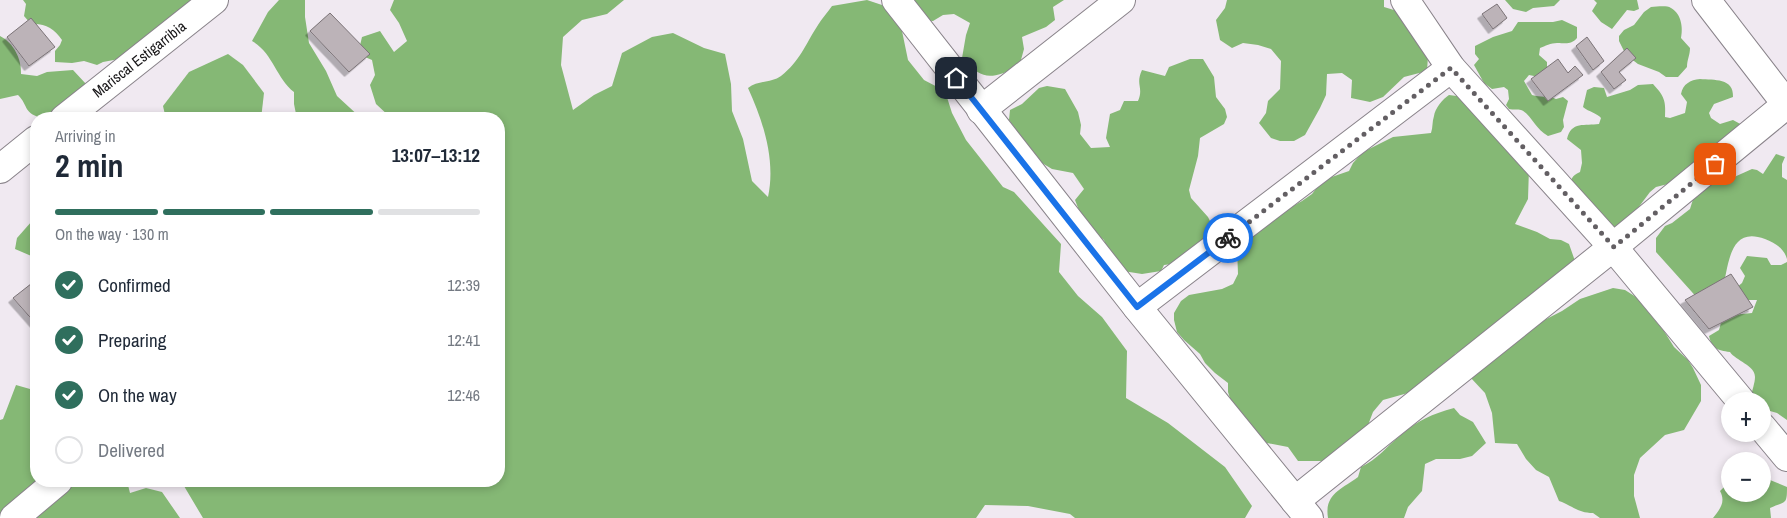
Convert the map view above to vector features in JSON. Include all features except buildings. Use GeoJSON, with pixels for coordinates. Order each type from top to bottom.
{"type":"FeatureCollection","features":[{"type":"Feature","properties":{"kind":"street","name":"Mariscal Estigarribia"},"geometry":{"type":"LineString","coordinates":[[73,112],[214,0]]}},
{"type":"Feature","properties":{"kind":"street"},"geometry":{"type":"LineString","coordinates":[[896,0],[1137,307],[1302,510],[1614,247],[1787,105],[1706,0]]}},
{"type":"Feature","properties":{"kind":"street"},"geometry":{"type":"LineString","coordinates":[[981,110],[1121,0]]}},
{"type":"Feature","properties":{"kind":"street"},"geometry":{"type":"LineString","coordinates":[[1405,0],[1451,68],[1614,247],[1734,392]]}},
{"type":"Feature","properties":{"kind":"street"},"geometry":{"type":"LineString","coordinates":[[1137,307],[1451,68]]}},
{"type":"Feature","properties":{"kind":"street"},"geometry":{"type":"LineString","coordinates":[[0,169],[30,145]]}},
{"type":"Feature","properties":{"kind":"street"},"geometry":{"type":"LineString","coordinates":[[1771,438],[1787,457]]}},
{"type":"Feature","properties":{"kind":"street"},"geometry":{"type":"LineString","coordinates":[[14,518],[51,487]]}},
{"type":"Feature","properties":{"kind":"green space"},"geometry":{"type":"Polygon","coordinates":[[[23,0],[192,0],[119,59],[97,65],[84,61],[72,63],[55,62],[55,51],[62,40],[49,27],[41,24],[31,24],[24,16],[26,4],[23,0]]]}},
{"type":"Feature","properties":{"kind":"green space"},"geometry":{"type":"Polygon","coordinates":[[[279,0],[305,0],[305,17],[309,43],[326,71],[337,96],[354,112],[296,112],[294,92],[283,80],[265,52],[252,41],[268,12],[279,0]]]}},
{"type":"Feature","properties":{"kind":"green space"},"geometry":{"type":"Polygon","coordinates":[[[394,0],[624,0],[607,14],[582,20],[563,37],[561,65],[573,110],[594,95],[612,86],[622,53],[652,37],[673,33],[704,48],[725,54],[731,84],[732,111],[743,139],[752,181],[768,197],[770,169],[767,141],[759,114],[748,88],[752,85],[773,80],[788,70],[798,59],[832,6],[867,0],[885,6],[902,31],[908,60],[924,80],[945,91],[952,113],[966,140],[1003,187],[1014,192],[1061,244],[1059,272],[1078,296],[1102,317],[1127,351],[1126,398],[1168,423],[1225,467],[1252,506],[1245,518],[1075,518],[1070,514],[1028,506],[985,505],[976,518],[203,518],[185,487],[505,487],[505,112],[385,112],[376,104],[370,85],[375,75],[372,60],[358,54],[362,37],[380,31],[394,52],[407,41],[399,23],[390,10],[394,0]]]}},
{"type":"Feature","properties":{"kind":"green space"},"geometry":{"type":"Polygon","coordinates":[[[912,0],[1064,0],[1053,7],[1055,20],[1046,27],[1022,37],[1024,49],[1019,67],[1001,74],[988,76],[976,71],[962,58],[970,23],[954,14],[943,15],[933,21],[920,20],[912,0]]]}},
{"type":"Feature","properties":{"kind":"green space"},"geometry":{"type":"Polygon","coordinates":[[[1227,0],[1384,0],[1384,7],[1407,14],[1428,56],[1427,71],[1404,77],[1383,97],[1370,102],[1351,98],[1352,80],[1342,73],[1327,74],[1326,95],[1305,135],[1294,141],[1280,141],[1271,138],[1259,123],[1266,113],[1268,101],[1280,89],[1281,61],[1271,49],[1243,43],[1232,48],[1220,40],[1216,20],[1225,8],[1227,0]]]}},
{"type":"Feature","properties":{"kind":"green space"},"geometry":{"type":"Polygon","coordinates":[[[1505,0],[1560,0],[1554,6],[1533,8],[1526,12],[1513,9],[1505,0]]]}},
{"type":"Feature","properties":{"kind":"green space"},"geometry":{"type":"Polygon","coordinates":[[[1594,0],[1637,0],[1639,9],[1634,11],[1627,10],[1612,29],[1601,22],[1592,11],[1597,3],[1594,0]]]}},
{"type":"Feature","properties":{"kind":"green space"},"geometry":{"type":"Polygon","coordinates":[[[1651,7],[1669,7],[1680,18],[1682,26],[1681,38],[1690,48],[1687,67],[1678,77],[1666,77],[1659,72],[1638,64],[1626,55],[1619,41],[1619,36],[1624,30],[1634,25],[1644,12],[1651,7]]]}},
{"type":"Feature","properties":{"kind":"green space"},"geometry":{"type":"Polygon","coordinates":[[[1562,20],[1577,27],[1577,38],[1570,43],[1557,43],[1540,48],[1539,55],[1547,62],[1547,70],[1539,77],[1529,75],[1524,81],[1532,95],[1556,99],[1563,97],[1568,101],[1563,120],[1564,127],[1561,132],[1548,136],[1543,133],[1527,114],[1520,110],[1509,109],[1506,105],[1509,99],[1508,90],[1504,87],[1492,89],[1484,83],[1474,65],[1479,59],[1475,54],[1475,46],[1493,37],[1512,31],[1518,22],[1553,22],[1562,20]]]}},
{"type":"Feature","properties":{"kind":"green space"},"geometry":{"type":"Polygon","coordinates":[[[0,36],[16,52],[21,74],[37,76],[47,72],[73,70],[86,84],[51,112],[30,113],[18,95],[0,99],[0,36]]]}},
{"type":"Feature","properties":{"kind":"green space"},"geometry":{"type":"Polygon","coordinates":[[[228,54],[243,65],[264,93],[262,112],[164,112],[163,106],[189,72],[228,54]]]}},
{"type":"Feature","properties":{"kind":"green space"},"geometry":{"type":"Polygon","coordinates":[[[1190,59],[1203,59],[1214,77],[1216,97],[1225,109],[1227,117],[1224,124],[1200,138],[1198,156],[1189,190],[1191,198],[1208,217],[1213,227],[1209,236],[1180,263],[1164,265],[1161,271],[1142,274],[1123,271],[1110,260],[1104,240],[1092,231],[1080,213],[1075,200],[1084,189],[1073,173],[1052,169],[1037,160],[1009,120],[1010,110],[1022,104],[1039,88],[1047,86],[1065,89],[1078,112],[1081,125],[1080,134],[1091,148],[1110,147],[1106,138],[1110,114],[1120,110],[1124,101],[1138,101],[1140,96],[1139,79],[1142,70],[1165,76],[1169,67],[1190,59]]]}},
{"type":"Feature","properties":{"kind":"green space"},"geometry":{"type":"Polygon","coordinates":[[[1693,80],[1722,81],[1730,86],[1732,91],[1733,97],[1714,104],[1709,113],[1711,118],[1720,124],[1733,120],[1744,126],[1707,152],[1676,182],[1656,187],[1650,192],[1638,208],[1636,216],[1625,229],[1600,235],[1570,188],[1572,178],[1580,172],[1582,163],[1581,150],[1567,139],[1569,133],[1575,127],[1599,124],[1601,118],[1583,107],[1587,90],[1594,87],[1604,88],[1607,97],[1630,90],[1638,85],[1653,84],[1664,99],[1665,117],[1670,118],[1685,113],[1687,102],[1681,94],[1683,88],[1693,80]]]}},
{"type":"Feature","properties":{"kind":"green space"},"geometry":{"type":"Polygon","coordinates":[[[1449,95],[1464,97],[1529,168],[1528,199],[1515,224],[1550,239],[1561,240],[1569,244],[1575,261],[1480,337],[1455,354],[1452,362],[1415,391],[1383,400],[1373,412],[1365,433],[1324,461],[1298,461],[1288,447],[1267,443],[1249,433],[1234,411],[1228,392],[1228,383],[1205,363],[1200,354],[1177,332],[1174,313],[1181,301],[1189,295],[1222,289],[1233,284],[1238,274],[1237,248],[1244,240],[1312,194],[1323,180],[1349,171],[1353,163],[1363,152],[1393,137],[1431,133],[1436,110],[1449,95]]]}},
{"type":"Feature","properties":{"kind":"green space"},"geometry":{"type":"Polygon","coordinates":[[[1776,154],[1785,157],[1782,164],[1782,177],[1787,180],[1787,259],[1779,246],[1772,242],[1753,236],[1744,238],[1737,243],[1732,251],[1722,291],[1700,301],[1656,252],[1656,238],[1665,226],[1690,209],[1695,193],[1712,183],[1723,182],[1752,169],[1763,174],[1776,154]]]}},
{"type":"Feature","properties":{"kind":"green space"},"geometry":{"type":"Polygon","coordinates":[[[30,223],[30,255],[15,249],[17,238],[30,223]]]}},
{"type":"Feature","properties":{"kind":"green space"},"geometry":{"type":"Polygon","coordinates":[[[1747,256],[1767,258],[1771,265],[1781,265],[1787,262],[1787,420],[1771,411],[1771,392],[1752,392],[1755,377],[1752,369],[1730,352],[1716,348],[1709,336],[1719,330],[1723,316],[1752,313],[1757,300],[1740,300],[1736,288],[1742,283],[1745,276],[1740,268],[1747,256]]]}},
{"type":"Feature","properties":{"kind":"green space"},"geometry":{"type":"Polygon","coordinates":[[[1613,288],[1625,290],[1636,297],[1664,331],[1674,347],[1688,360],[1701,385],[1701,401],[1684,430],[1665,435],[1640,458],[1634,475],[1634,496],[1640,518],[1600,518],[1593,513],[1579,511],[1559,501],[1549,477],[1536,470],[1526,459],[1517,444],[1495,443],[1492,413],[1485,393],[1470,377],[1495,354],[1510,348],[1523,331],[1562,311],[1580,299],[1613,288]]]}},
{"type":"Feature","properties":{"kind":"green space"},"geometry":{"type":"Polygon","coordinates":[[[16,385],[30,389],[30,487],[128,487],[130,493],[146,488],[162,492],[180,518],[0,518],[0,420],[3,419],[16,385]]]}},
{"type":"Feature","properties":{"kind":"green space"},"geometry":{"type":"Polygon","coordinates":[[[1454,408],[1460,415],[1473,422],[1486,443],[1472,456],[1460,459],[1436,459],[1425,464],[1422,491],[1408,507],[1404,518],[1328,518],[1327,510],[1335,493],[1358,477],[1361,467],[1419,421],[1454,408]]]}},
{"type":"Feature","properties":{"kind":"green space"},"geometry":{"type":"Polygon","coordinates":[[[1771,480],[1787,487],[1786,500],[1770,508],[1771,518],[1713,518],[1722,502],[1771,502],[1771,480]]]}},
{"type":"Feature","properties":{"kind":"way so far"},"geometry":{"type":"LineString","coordinates":[[1228,238],[1451,68],[1614,247],[1715,164]]}},
{"type":"Feature","properties":{"kind":"route"},"geometry":{"type":"LineString","coordinates":[[956,78],[1137,307],[1228,238]]}}]}
